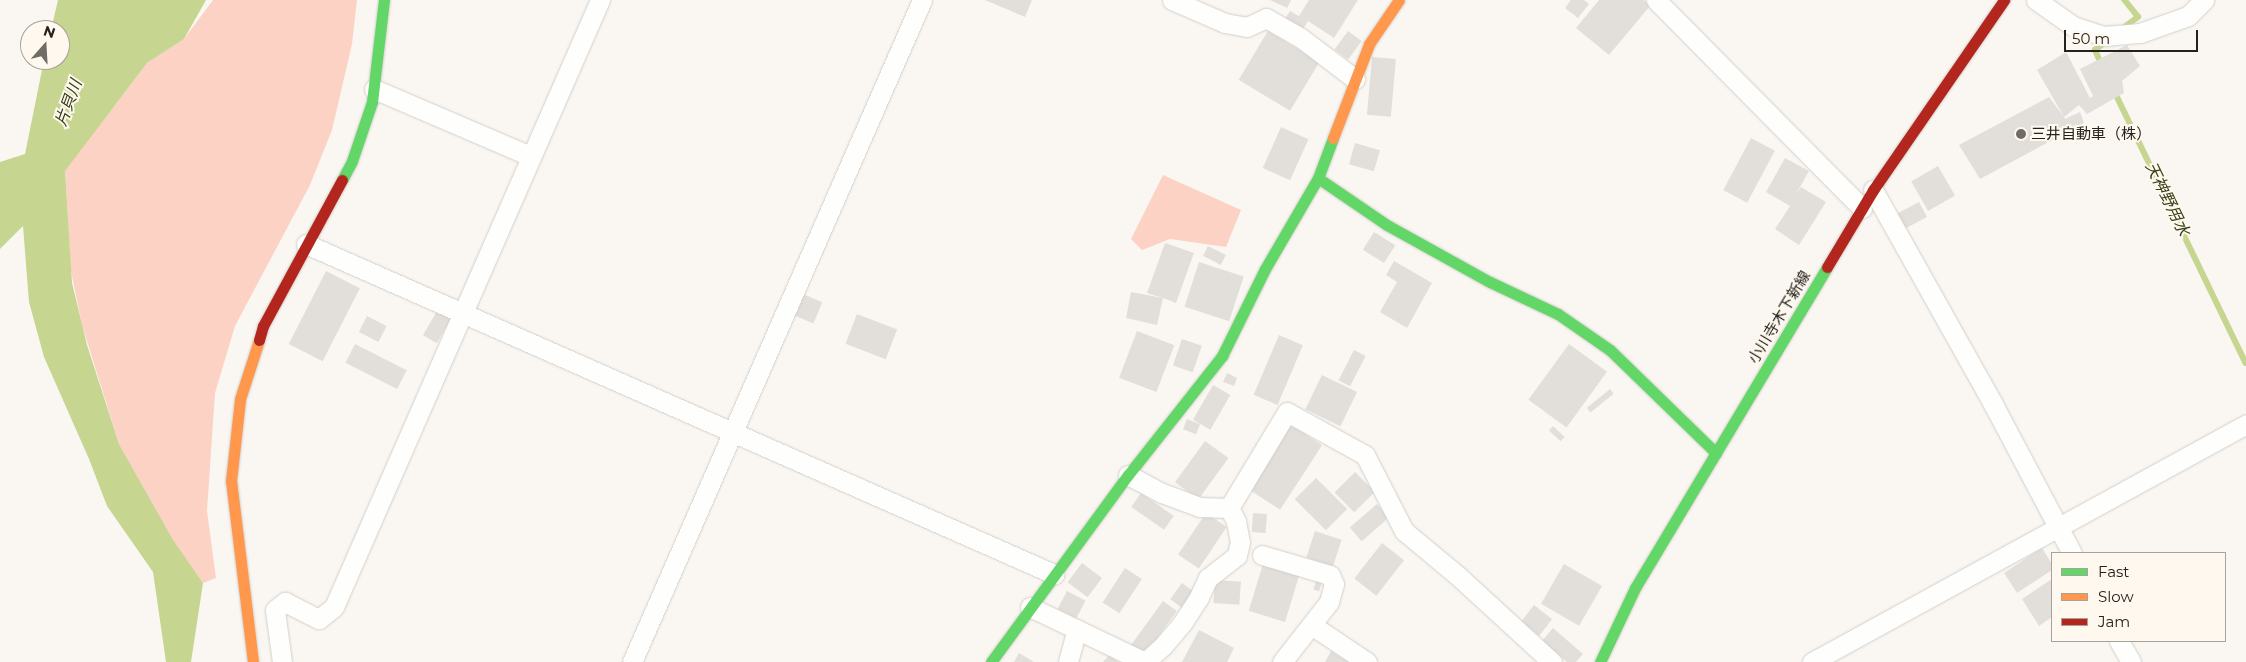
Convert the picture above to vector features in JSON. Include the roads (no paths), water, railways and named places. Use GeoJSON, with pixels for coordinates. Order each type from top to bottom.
{"type":"FeatureCollection","features":[{"type":"Feature","properties":{"kind":"street"},"geometry":{"type":"LineString","coordinates":[[253,662],[231,481],[240,399],[262,326],[352,161],[372,102],[384,0]]}},
{"type":"Feature","properties":{"kind":"street"},"geometry":{"type":"LineString","coordinates":[[282,662],[275,610],[285,602],[319,619],[334,608],[464,314],[530,156],[600,0]]}},
{"type":"Feature","properties":{"kind":"street"},"geometry":{"type":"LineString","coordinates":[[632,662],[922,0]]}},
{"type":"Feature","properties":{"kind":"street"},"geometry":{"type":"LineString","coordinates":[[1172,0],[1225,23],[1247,27],[1266,18],[1301,38],[1355,79]]}},
{"type":"Feature","properties":{"kind":"street"},"geometry":{"type":"LineString","coordinates":[[990,662],[1128,475],[1222,356],[1265,269],[1318,178],[1368,44],[1399,0]]}},
{"type":"Feature","properties":{"kind":"street"},"geometry":{"type":"LineString","coordinates":[[1656,0],[1862,208]]}},
{"type":"Feature","properties":{"kind":"street","name":"小川寺木下新線"},"geometry":{"type":"LineString","coordinates":[[1600,662],[1635,588],[1862,208],[2004,0]]}},
{"type":"Feature","properties":{"kind":"street"},"geometry":{"type":"LineString","coordinates":[[2036,0],[2074,26],[2104,36],[2140,32],[2188,16],[2204,0]]}},
{"type":"Feature","properties":{"kind":"street"},"geometry":{"type":"LineString","coordinates":[[374,89],[530,156]]}},
{"type":"Feature","properties":{"kind":"street"},"geometry":{"type":"LineString","coordinates":[[1318,178],[1388,225],[1490,282],[1558,314],[1587,334],[1610,350],[1716,453]]}},
{"type":"Feature","properties":{"kind":"street"},"geometry":{"type":"LineString","coordinates":[[1873,190],[1993,404],[2071,552]]}},
{"type":"Feature","properties":{"kind":"street"},"geometry":{"type":"LineString","coordinates":[[306,244],[1054,574]]}},
{"type":"Feature","properties":{"kind":"street"},"geometry":{"type":"LineString","coordinates":[[1229,508],[1287,412],[1365,455],[1404,531],[1457,574],[1552,662]]}},
{"type":"Feature","properties":{"kind":"street"},"geometry":{"type":"LineString","coordinates":[[1812,662],[2246,424]]}},
{"type":"Feature","properties":{"kind":"street"},"geometry":{"type":"LineString","coordinates":[[1128,475],[1162,493],[1200,507],[1229,508]]}},
{"type":"Feature","properties":{"kind":"street"},"geometry":{"type":"LineString","coordinates":[[1030,607],[1145,662],[1163,646],[1183,622],[1208,578],[1238,555],[1240,542],[1236,521],[1229,508]]}},
{"type":"Feature","properties":{"kind":"street"},"geometry":{"type":"LineString","coordinates":[[1262,555],[1330,575],[1334,584],[1329,602],[1313,626],[1282,662]]}},
{"type":"Feature","properties":{"kind":"street"},"geometry":{"type":"LineString","coordinates":[[1313,626],[1367,662]]}},
{"type":"Feature","properties":{"kind":"street"},"geometry":{"type":"LineString","coordinates":[[1068,662],[1077,629]]}},
{"type":"Feature","properties":{"kind":"street"},"geometry":{"type":"LineString","coordinates":[[2120,642],[2131,662]]}},
{"type":"Feature","properties":{"kind":"water","name":"片貝川"},"geometry":{"type":"Polygon","coordinates":[[[58,0],[206,0],[184,39],[147,63],[65,171],[72,283],[87,345],[119,444],[173,540],[203,583],[191,662],[166,662],[153,572],[107,506],[89,459],[44,357],[29,302],[23,226],[0,249],[0,162],[25,154],[42,70],[70,70],[70,20],[53,20],[58,0]]]}},
{"type":"Feature","properties":{"kind":"waterway","name":"天神野用水"},"geometry":{"type":"LineString","coordinates":[[2122,29],[2138,17],[2124,0]]}},
{"type":"Feature","properties":{"kind":"waterway","name":"天神野用水"},"geometry":{"type":"LineString","coordinates":[[2102,66],[2095,50],[2107,41]]}},
{"type":"Feature","properties":{"kind":"waterway","name":"天神野用水"},"geometry":{"type":"LineString","coordinates":[[2114,90],[2246,363]]}},
{"type":"Feature","properties":{"kind":"place","name":"三井自動車（株）"},"geometry":{"type":"Point","coordinates":[2021,134]}}]}
